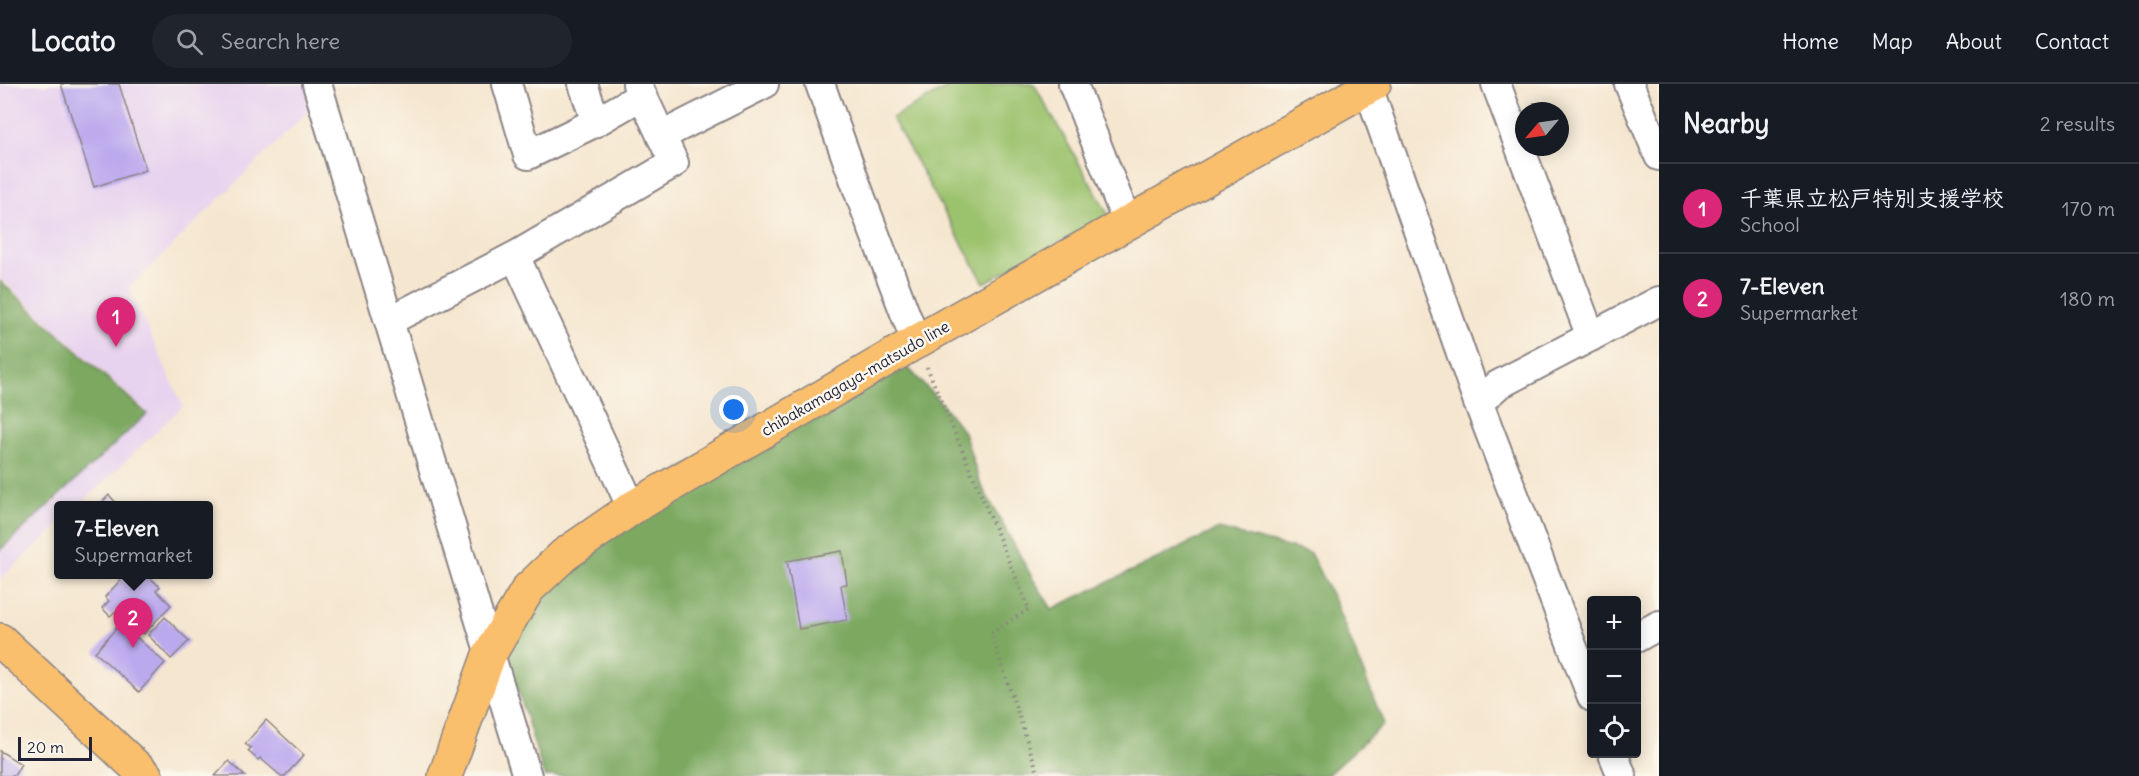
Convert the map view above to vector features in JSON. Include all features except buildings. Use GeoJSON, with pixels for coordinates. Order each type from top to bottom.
{"type":"FeatureCollection","features":[{"type":"Feature","properties":{"kind":"main road","name":"chibakamagaya-matsudo line"},"geometry":{"type":"LineString","coordinates":[[445,776],[489,655],[528,589],[564,555],[632,508],[916,342],[1370,85]]}},
{"type":"Feature","properties":{"kind":"main road"},"geometry":{"type":"LineString","coordinates":[[0,640],[146,776]]}},
{"type":"Feature","properties":{"kind":"street"},"geometry":{"type":"LineString","coordinates":[[317,84],[527,776]]}},
{"type":"Feature","properties":{"kind":"street"},"geometry":{"type":"LineString","coordinates":[[388,321],[515,255],[674,163],[639,90],[596,122],[528,155],[507,84]]}},
{"type":"Feature","properties":{"kind":"street"},"geometry":{"type":"LineString","coordinates":[[583,84],[596,122]]}},
{"type":"Feature","properties":{"kind":"street"},"geometry":{"type":"LineString","coordinates":[[661,136],[764,84]]}},
{"type":"Feature","properties":{"kind":"street"},"geometry":{"type":"LineString","coordinates":[[820,84],[916,342]]}},
{"type":"Feature","properties":{"kind":"street"},"geometry":{"type":"LineString","coordinates":[[1073,84],[1127,222]]}},
{"type":"Feature","properties":{"kind":"street"},"geometry":{"type":"LineString","coordinates":[[1496,84],[1590,337]]}},
{"type":"Feature","properties":{"kind":"street"},"geometry":{"type":"LineString","coordinates":[[1629,84],[1659,156]]}},
{"type":"Feature","properties":{"kind":"street"},"geometry":{"type":"LineString","coordinates":[[1370,85],[1429,268],[1478,403],[1586,664]]}},
{"type":"Feature","properties":{"kind":"street"},"geometry":{"type":"LineString","coordinates":[[515,255],[632,508]]}},
{"type":"Feature","properties":{"kind":"street"},"geometry":{"type":"LineString","coordinates":[[1478,403],[1498,385],[1659,301]]}},
{"type":"Feature","properties":{"kind":"street"},"geometry":{"type":"LineString","coordinates":[[1641,635],[1659,625]]}},
{"type":"Feature","properties":{"kind":"street"},"geometry":{"type":"LineString","coordinates":[[1615,758],[1622,776]]}},
{"type":"Feature","properties":{"kind":"path"},"geometry":{"type":"LineString","coordinates":[[916,342],[1029,609],[991,633],[1039,776]]}},
{"type":"Feature","properties":{"kind":"shaded area"},"geometry":{"type":"Polygon","coordinates":[[[0,84],[309,84],[315,105],[129,288],[183,406],[84,501],[54,501],[54,530],[0,579],[0,551],[148,413],[0,278],[0,84]]]}},
{"type":"Feature","properties":{"kind":"green space"},"geometry":{"type":"Polygon","coordinates":[[[954,84],[1034,84],[1109,216],[984,283],[892,118],[954,84]]]}},
{"type":"Feature","properties":{"kind":"green space"},"geometry":{"type":"Polygon","coordinates":[[[0,281],[147,414],[0,550],[0,281]]]}},
{"type":"Feature","properties":{"kind":"green space"},"geometry":{"type":"Polygon","coordinates":[[[887,345],[942,404],[964,432],[980,483],[1052,609],[1219,529],[1310,553],[1335,602],[1384,724],[1326,776],[544,776],[506,651],[577,531],[887,345]]]}},
{"type":"Feature","properties":{"kind":"place","name":"千葉県立松戸特別支援学校"},"geometry":{"type":"Point","coordinates":[116,347]}},
{"type":"Feature","properties":{"kind":"place","name":"7-Eleven"},"geometry":{"type":"Point","coordinates":[133,648]}}]}
